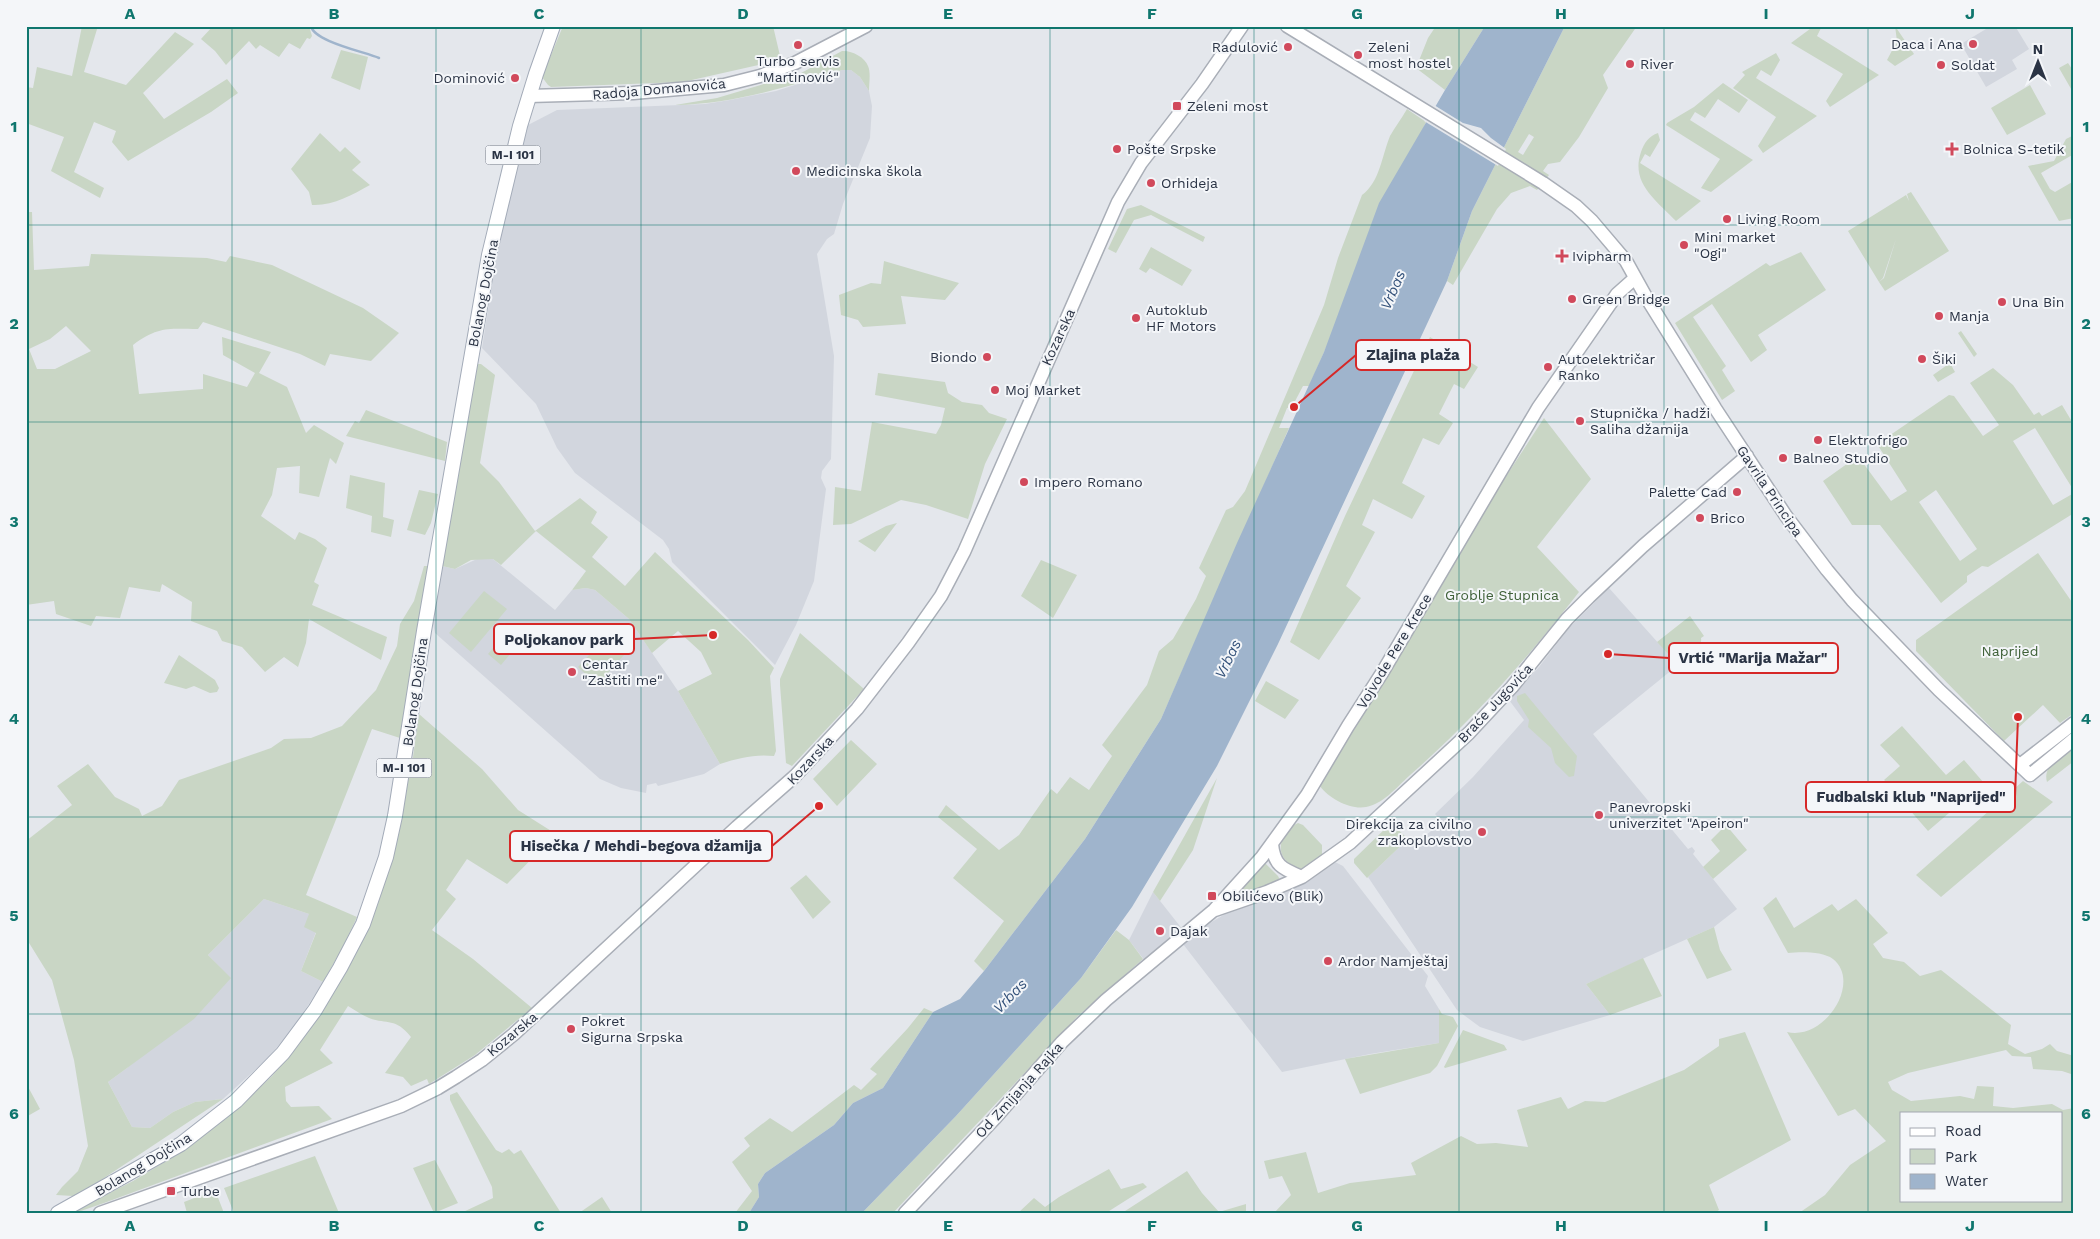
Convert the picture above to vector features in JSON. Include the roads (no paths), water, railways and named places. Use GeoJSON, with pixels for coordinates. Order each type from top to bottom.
{"type":"FeatureCollection","features":[{"type":"Feature","properties":{"kind":"main road","name":"M-I 101"},"geometry":{"type":"LineString","coordinates":[[529,96],[553,26]]}},
{"type":"Feature","properties":{"kind":"main road","name":"Radoja Domanovića"},"geometry":{"type":"LineString","coordinates":[[529,96],[633,93],[724,85],[760,76],[803,60],[866,26]]}},
{"type":"Feature","properties":{"kind":"main road","name":"Kozarska"},"geometry":{"type":"LineString","coordinates":[[100,1213],[385,1112],[438,1088],[456,1077],[482,1060],[514,1034],[737,827],[796,776],[870,692],[922,626],[940,596],[972,534],[1072,308],[1095,250],[1118,202],[1141,163],[1206,78],[1242,26]]}},
{"type":"Feature","properties":{"kind":"main road","name":"Gavrila Principa"},"geometry":{"type":"LineString","coordinates":[[1287,26],[1543,183],[1576,206],[1592,221],[1626,261],[1747,456],[1791,523],[1852,600],[1955,706],[2030,775],[2074,739]]}},
{"type":"Feature","properties":{"kind":"main road","name":"Bolanog Dojčina"},"geometry":{"type":"LineString","coordinates":[[58,1213],[181,1144],[236,1100],[283,1053],[314,1010],[349,953],[363,924],[386,856],[394,824],[424,632],[489,255],[529,96]]}},
{"type":"Feature","properties":{"kind":"main road","name":"Vojvode Pere Krece"},"geometry":{"type":"LineString","coordinates":[[1139,973],[1214,910],[1272,844],[1307,795],[1386,666],[1538,408],[1617,294],[1635,278]]}},
{"type":"Feature","properties":{"kind":"main road","name":"Braće Jugovića"},"geometry":{"type":"LineString","coordinates":[[1214,910],[1267,892],[1302,876],[1350,843],[1452,750],[1512,687],[1567,619],[1589,597],[1643,546],[1747,456]]}},
{"type":"Feature","properties":{"kind":"main road"},"geometry":{"type":"LineString","coordinates":[[2020,765],[2074,723]]}},
{"type":"Feature","properties":{"kind":"main road"},"geometry":{"type":"LineString","coordinates":[[1272,844],[1277,863],[1289,872],[1302,876]]}},
{"type":"Feature","properties":{"kind":"main road","name":"Od Zmijanja Rajka"},"geometry":{"type":"LineString","coordinates":[[905,1213],[995,1118],[1062,1042],[1094,1010],[1139,973]]}},
{"type":"Feature","properties":{"kind":"water","name":"Vrbas"},"geometry":{"type":"Polygon","coordinates":[[[1485,26],[1565,26],[1472,211],[1447,281],[1278,644],[1217,766],[1132,907],[1081,978],[956,1116],[862,1213],[749,1213],[759,1197],[758,1184],[765,1173],[834,1125],[853,1103],[883,1088],[933,1012],[960,999],[984,971],[1085,839],[1161,719],[1237,543],[1324,352],[1379,203],[1485,26]]]}},
{"type":"Feature","properties":{"kind":"waterway"},"geometry":{"type":"LineString","coordinates":[[311,26],[314,31],[330,41],[379,58]]}},
{"type":"Feature","properties":{"kind":"place","name":"Daca i Ana"},"geometry":{"type":"Point","coordinates":[1973,44]}},
{"type":"Feature","properties":{"kind":"place","name":"Turbo servis \"Martinović\""},"geometry":{"type":"Point","coordinates":[798,45]}},
{"type":"Feature","properties":{"kind":"place","name":"Radulović"},"geometry":{"type":"Point","coordinates":[1288,47]}},
{"type":"Feature","properties":{"kind":"place","name":"Zeleni most hostel"},"geometry":{"type":"Point","coordinates":[1358,55]}},
{"type":"Feature","properties":{"kind":"place","name":"River"},"geometry":{"type":"Point","coordinates":[1630,64]}},
{"type":"Feature","properties":{"kind":"place","name":"Soldat"},"geometry":{"type":"Point","coordinates":[1941,65]}},
{"type":"Feature","properties":{"kind":"place","name":"Dominović"},"geometry":{"type":"Point","coordinates":[515,78]}},
{"type":"Feature","properties":{"kind":"place","name":"Zeleni most"},"geometry":{"type":"Point","coordinates":[1177,106]}},
{"type":"Feature","properties":{"kind":"place","name":"Pošte Srpske"},"geometry":{"type":"Point","coordinates":[1117,149]}},
{"type":"Feature","properties":{"kind":"place","name":"Bolnica S-tetik"},"geometry":{"type":"Point","coordinates":[1952,149]}},
{"type":"Feature","properties":{"kind":"place","name":"Medicinska škola"},"geometry":{"type":"Point","coordinates":[796,171]}},
{"type":"Feature","properties":{"kind":"place","name":"Orhideja"},"geometry":{"type":"Point","coordinates":[1151,183]}},
{"type":"Feature","properties":{"kind":"place","name":"Living Room"},"geometry":{"type":"Point","coordinates":[1727,219]}},
{"type":"Feature","properties":{"kind":"place","name":"Mini market \"Ogi\""},"geometry":{"type":"Point","coordinates":[1684,245]}},
{"type":"Feature","properties":{"kind":"place","name":"Ivipharm"},"geometry":{"type":"Point","coordinates":[1562,256]}},
{"type":"Feature","properties":{"kind":"place","name":"Green Bridge"},"geometry":{"type":"Point","coordinates":[1572,299]}},
{"type":"Feature","properties":{"kind":"place","name":"Una Bin"},"geometry":{"type":"Point","coordinates":[2002,302]}},
{"type":"Feature","properties":{"kind":"place","name":"Manja"},"geometry":{"type":"Point","coordinates":[1939,316]}},
{"type":"Feature","properties":{"kind":"place","name":"Autoklub HF Motors"},"geometry":{"type":"Point","coordinates":[1136,318]}},
{"type":"Feature","properties":{"kind":"place","name":"Biondo"},"geometry":{"type":"Point","coordinates":[987,357]}},
{"type":"Feature","properties":{"kind":"place","name":"Šiki"},"geometry":{"type":"Point","coordinates":[1922,359]}},
{"type":"Feature","properties":{"kind":"place","name":"Autoelektričar Ranko"},"geometry":{"type":"Point","coordinates":[1548,367]}},
{"type":"Feature","properties":{"kind":"place","name":"Moj Market"},"geometry":{"type":"Point","coordinates":[995,390]}},
{"type":"Feature","properties":{"kind":"place","name":"Zlajina plaža"},"geometry":{"type":"Point","coordinates":[1294,407]}},
{"type":"Feature","properties":{"kind":"place","name":"Stupnička / hadži Saliha džamija"},"geometry":{"type":"Point","coordinates":[1580,421]}},
{"type":"Feature","properties":{"kind":"place","name":"Elektrofrigo"},"geometry":{"type":"Point","coordinates":[1818,440]}},
{"type":"Feature","properties":{"kind":"place","name":"Balneo Studio"},"geometry":{"type":"Point","coordinates":[1783,458]}},
{"type":"Feature","properties":{"kind":"place","name":"Impero Romano"},"geometry":{"type":"Point","coordinates":[1024,482]}},
{"type":"Feature","properties":{"kind":"place","name":"Palette Cad"},"geometry":{"type":"Point","coordinates":[1737,492]}},
{"type":"Feature","properties":{"kind":"place","name":"Brico"},"geometry":{"type":"Point","coordinates":[1700,518]}},
{"type":"Feature","properties":{"kind":"place","name":"Poljokanov park"},"geometry":{"type":"Point","coordinates":[713,635]}},
{"type":"Feature","properties":{"kind":"place","name":"Vrtić \"Marija Mažar\""},"geometry":{"type":"Point","coordinates":[1608,654]}},
{"type":"Feature","properties":{"kind":"place","name":"Centar \"Zaštiti me\""},"geometry":{"type":"Point","coordinates":[572,672]}},
{"type":"Feature","properties":{"kind":"place","name":"Fudbalski klub \"Naprijed\""},"geometry":{"type":"Point","coordinates":[2018,717]}},
{"type":"Feature","properties":{"kind":"place","name":"Hisečka / Mehdi-begova džamija"},"geometry":{"type":"Point","coordinates":[819,806]}},
{"type":"Feature","properties":{"kind":"place","name":"Panevropski univerzitet \"Apeiron\""},"geometry":{"type":"Point","coordinates":[1599,815]}},
{"type":"Feature","properties":{"kind":"place","name":"Direkcija za civilno zrakoplovstvo"},"geometry":{"type":"Point","coordinates":[1482,832]}},
{"type":"Feature","properties":{"kind":"place","name":"Obilićevo (Blik)"},"geometry":{"type":"Point","coordinates":[1212,896]}},
{"type":"Feature","properties":{"kind":"place","name":"Dajak"},"geometry":{"type":"Point","coordinates":[1160,931]}},
{"type":"Feature","properties":{"kind":"place","name":"Ardor Namještaj"},"geometry":{"type":"Point","coordinates":[1328,961]}},
{"type":"Feature","properties":{"kind":"place","name":"Pokret Sigurna Srpska"},"geometry":{"type":"Point","coordinates":[571,1029]}},
{"type":"Feature","properties":{"kind":"place","name":"Turbe"},"geometry":{"type":"Point","coordinates":[171,1191]}},
{"type":"Feature","properties":{"kind":"park label","name":"Groblje Stupnica"},"geometry":{"type":"Point","coordinates":[1502,595]}},
{"type":"Feature","properties":{"kind":"park label","name":"Naprijed"},"geometry":{"type":"Point","coordinates":[2010,651]}}]}
